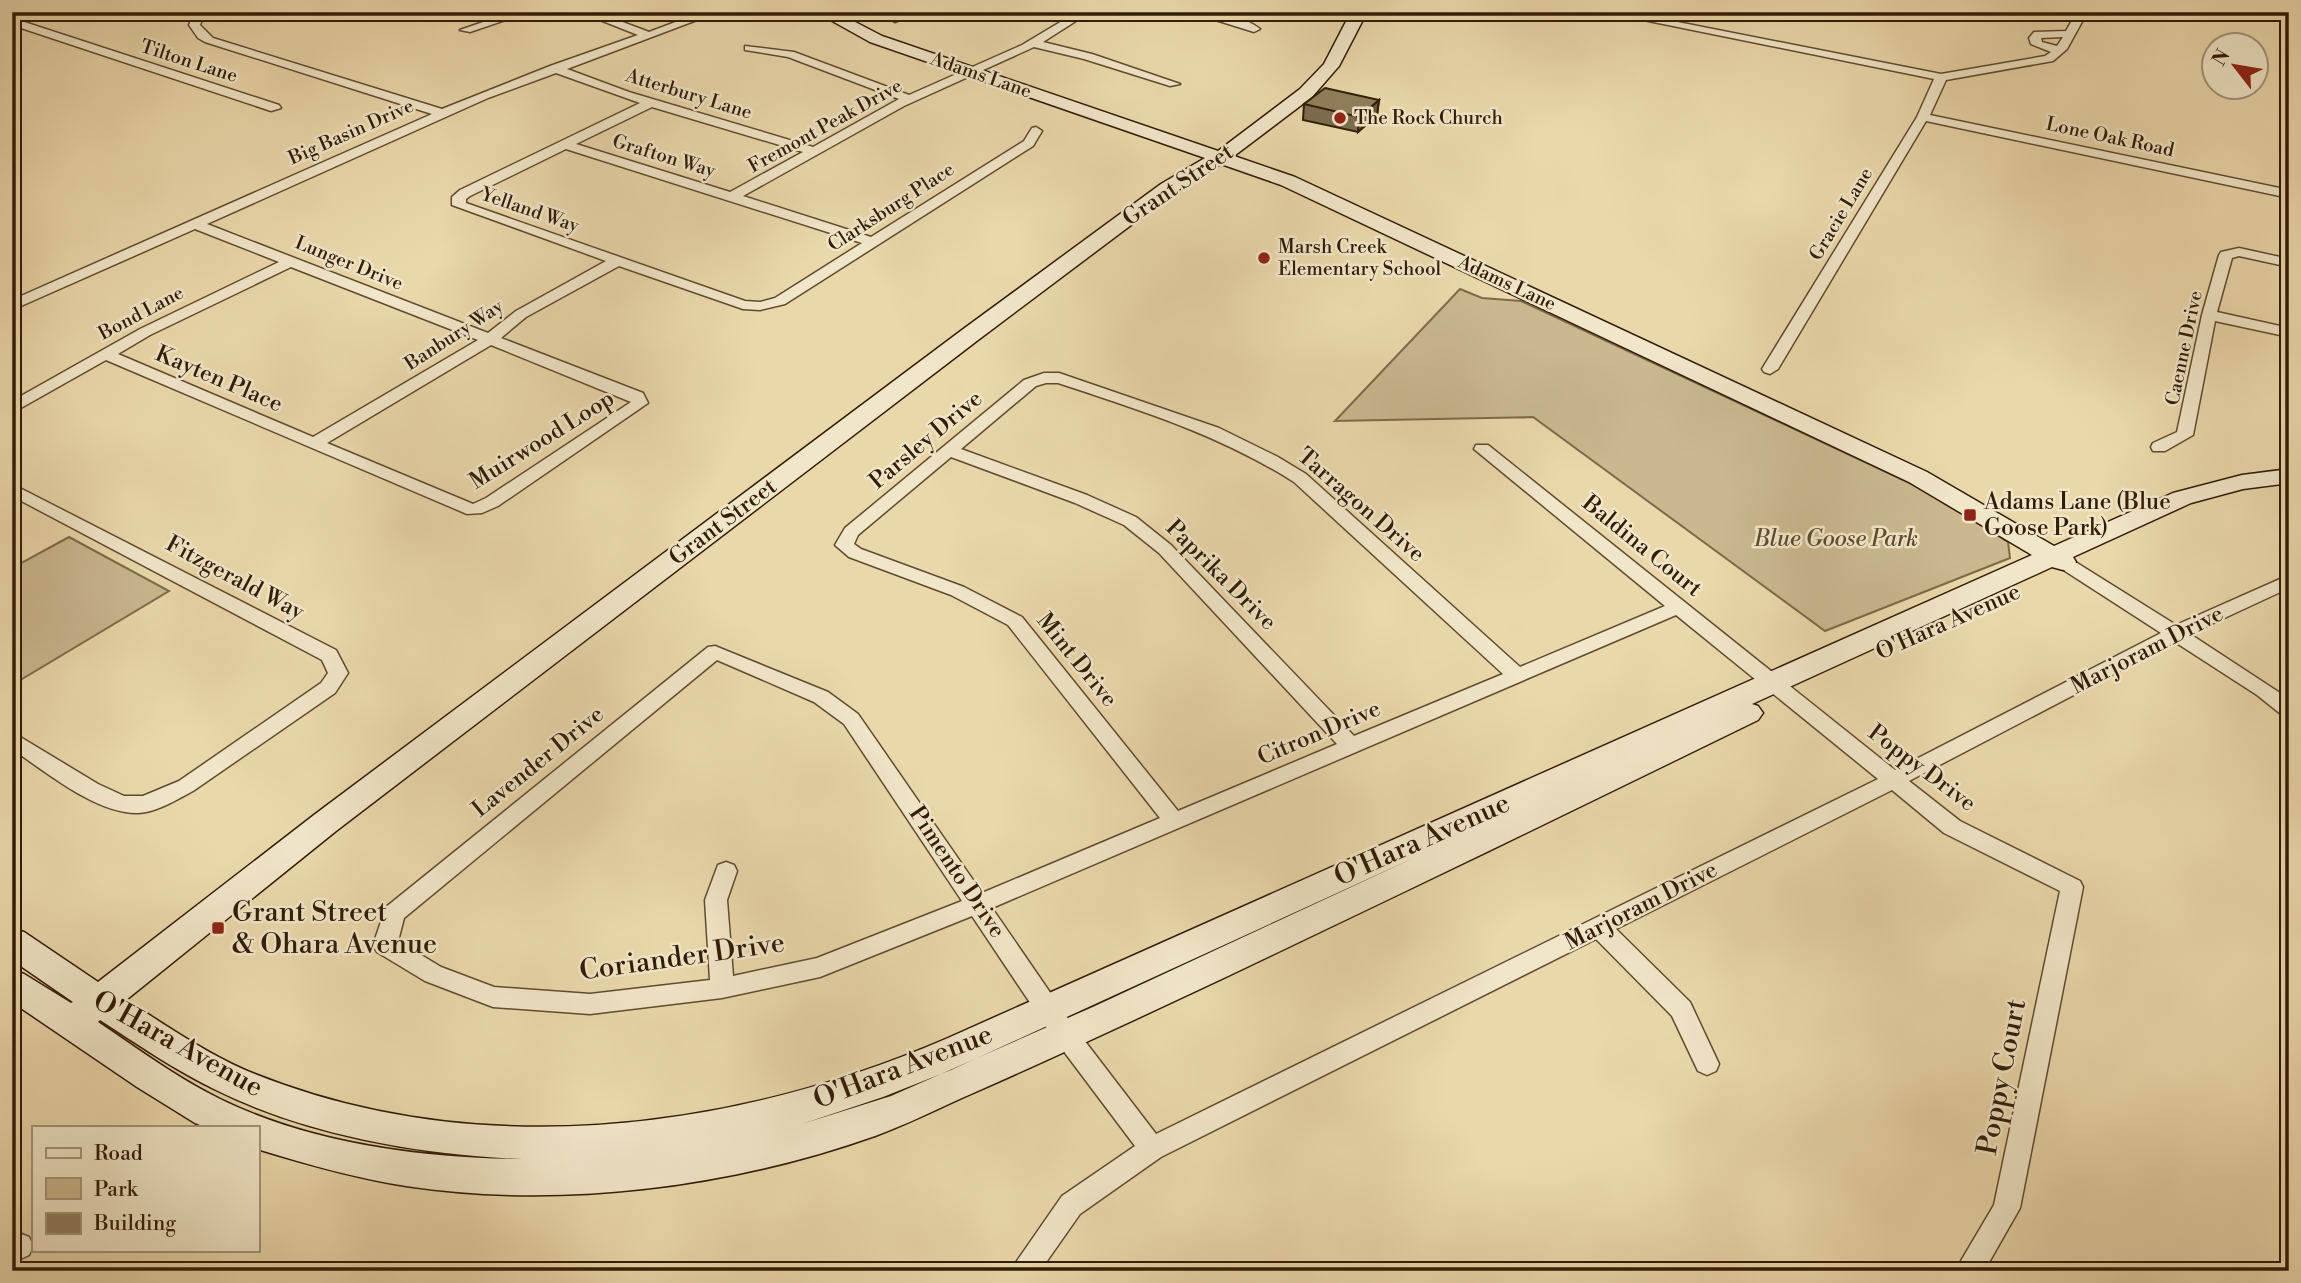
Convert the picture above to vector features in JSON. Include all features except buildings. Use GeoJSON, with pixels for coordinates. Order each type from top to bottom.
{"type":"FeatureCollection","features":[{"type":"Feature","properties":{"kind":"street"},"geometry":{"type":"LineString","coordinates":[[200,12],[194,25],[202,36],[209,40],[442,113]]}},
{"type":"Feature","properties":{"kind":"street"},"geometry":{"type":"LineString","coordinates":[[466,30],[524,12]]}},
{"type":"Feature","properties":{"kind":"street"},"geometry":{"type":"LineString","coordinates":[[585,12],[619,22],[648,35]]}},
{"type":"Feature","properties":{"kind":"street","name":"Big Basin Drive"},"geometry":{"type":"LineString","coordinates":[[12,306],[442,113],[554,68],[713,12]]}},
{"type":"Feature","properties":{"kind":"street","name":"Adams Lane"},"geometry":{"type":"LineString","coordinates":[[824,12],[876,39],[1289,180],[1918,477],[2062,561]]}},
{"type":"Feature","properties":{"kind":"street"},"geometry":{"type":"LineString","coordinates":[[895,19],[913,12]]}},
{"type":"Feature","properties":{"kind":"street","name":"Fremont Peak Drive"},"geometry":{"type":"LineString","coordinates":[[732,197],[910,99],[1033,43],[1085,12]]}},
{"type":"Feature","properties":{"kind":"street"},"geometry":{"type":"LineString","coordinates":[[1195,12],[1236,21],[1254,29]]}},
{"type":"Feature","properties":{"kind":"street","name":"Grant Street"},"geometry":{"type":"LineString","coordinates":[[85,1013],[325,823],[970,335],[1168,188],[1221,157],[1320,80],[1331,66],[1359,12]]}},
{"type":"Feature","properties":{"kind":"street"},"geometry":{"type":"LineString","coordinates":[[1609,12],[1941,76],[2049,59],[2060,51],[2078,17],[2117,15]]}},
{"type":"Feature","properties":{"kind":"street","name":"Tilton Lane"},"geometry":{"type":"LineString","coordinates":[[12,21],[275,108]]}},
{"type":"Feature","properties":{"kind":"street"},"geometry":{"type":"LineString","coordinates":[[2060,51],[2037,44],[2035,38],[2038,34],[2054,32],[2069,34]]}},
{"type":"Feature","properties":{"kind":"street"},"geometry":{"type":"LineString","coordinates":[[1033,43],[1088,56],[1174,84]]}},
{"type":"Feature","properties":{"kind":"street"},"geometry":{"type":"LineString","coordinates":[[749,48],[790,54],[910,99]]}},
{"type":"Feature","properties":{"kind":"street","name":"Atterbury Lane"},"geometry":{"type":"LineString","coordinates":[[554,68],[650,103],[814,151]]}},
{"type":"Feature","properties":{"kind":"street","name":"Gracie Lane"},"geometry":{"type":"LineString","coordinates":[[1770,369],[1923,117],[1941,76]]}},
{"type":"Feature","properties":{"kind":"street","name":"Yelland Way"},"geometry":{"type":"LineString","coordinates":[[650,103],[464,193],[458,197],[459,205],[743,305],[760,306]]}},
{"type":"Feature","properties":{"kind":"street","name":"Lone Oak Road"},"geometry":{"type":"LineString","coordinates":[[1923,117],[2289,194]]}},
{"type":"Feature","properties":{"kind":"street","name":"Clarksburg Place"},"geometry":{"type":"LineString","coordinates":[[760,306],[780,301],[1029,143],[1036,131]]}},
{"type":"Feature","properties":{"kind":"street","name":"Grafton Way"},"geometry":{"type":"LineString","coordinates":[[564,144],[873,242]]}},
{"type":"Feature","properties":{"kind":"street","name":"Lunger Drive"},"geometry":{"type":"LineString","coordinates":[[194,224],[490,339]]}},
{"type":"Feature","properties":{"kind":"street","name":"Caenne Drive"},"geometry":{"type":"LineString","coordinates":[[2160,447],[2185,435],[2209,315],[2226,255],[2239,252],[2289,263]]}},
{"type":"Feature","properties":{"kind":"street","name":"Bond Lane"},"geometry":{"type":"LineString","coordinates":[[12,408],[145,332],[292,261]]}},
{"type":"Feature","properties":{"kind":"street","name":"Banbury Way"},"geometry":{"type":"LineString","coordinates":[[313,444],[490,339],[521,314],[617,261]]}},
{"type":"Feature","properties":{"kind":"street"},"geometry":{"type":"LineString","coordinates":[[2209,315],[2289,333]]}},
{"type":"Feature","properties":{"kind":"street","name":"Muirwood Loop"},"geometry":{"type":"LineString","coordinates":[[313,444],[467,509],[476,509],[492,502],[640,403],[637,396],[490,339]]}},
{"type":"Feature","properties":{"kind":"street","name":"Kayten Place"},"geometry":{"type":"LineString","coordinates":[[107,355],[313,444]]}},
{"type":"Feature","properties":{"kind":"street","name":"Tarragon Drive"},"geometry":{"type":"LineString","coordinates":[[1030,383],[1044,378],[1059,378],[1222,433],[1265,454],[1300,478],[1517,675]]}},
{"type":"Feature","properties":{"kind":"street","name":"Parsley Drive"},"geometry":{"type":"LineString","coordinates":[[851,532],[1030,383]]}},
{"type":"Feature","properties":{"kind":"street","name":"Baldina Court"},"geometry":{"type":"LineString","coordinates":[[1482,449],[1779,688]]}},
{"type":"Feature","properties":{"kind":"street","name":"Paprika Drive"},"geometry":{"type":"LineString","coordinates":[[950,451],[1081,499],[1130,522],[1165,549],[1351,746]]}},
{"type":"Feature","properties":{"kind":"street","name":"O'Hara Avenue"},"geometry":{"type":"LineString","coordinates":[[259,1133],[302,1148],[427,1172],[562,1178],[693,1166],[772,1149],[866,1122],[1058,1023],[1779,688],[2062,561],[2182,498],[2242,482],[2289,476]]}},
{"type":"Feature","properties":{"kind":"street","name":"Fitzgerald Way"},"geometry":{"type":"LineString","coordinates":[[12,488],[329,654],[338,673],[328,688],[186,786],[161,799],[135,805],[111,802],[12,739]]}},
{"type":"Feature","properties":{"kind":"street","name":"O'Hara Avenue"},"geometry":{"type":"LineString","coordinates":[[2062,561],[2230,500],[2289,490]]}},
{"type":"Feature","properties":{"kind":"street","name":"Mint Drive"},"geometry":{"type":"LineString","coordinates":[[851,532],[844,545],[855,554],[956,588],[1014,621],[1174,821]]}},
{"type":"Feature","properties":{"kind":"street"},"geometry":{"type":"LineString","coordinates":[[2062,561],[2264,690],[2289,710]]}},
{"type":"Feature","properties":{"kind":"street","name":"Marjoram Drive"},"geometry":{"type":"LineString","coordinates":[[1024,1271],[1071,1205],[1152,1149],[1892,780],[2176,633],[2289,581]]}},
{"type":"Feature","properties":{"kind":"street","name":"Citron Drive"},"geometry":{"type":"LineString","coordinates":[[979,904],[1678,607]]}},
{"type":"Feature","properties":{"kind":"street","name":"Pimento Drive"},"geometry":{"type":"LineString","coordinates":[[715,653],[821,697],[851,719],[1058,1023],[1152,1149]]}},
{"type":"Feature","properties":{"kind":"street","name":"Lavender Drive"},"geometry":{"type":"LineString","coordinates":[[394,913],[715,653]]}},
{"type":"Feature","properties":{"kind":"street","name":"Poppy Drive"},"geometry":{"type":"LineString","coordinates":[[1779,688],[1952,827],[2072,887]]}},
{"type":"Feature","properties":{"kind":"street"},"geometry":{"type":"LineString","coordinates":[[722,988],[716,900],[726,871]]}},
{"type":"Feature","properties":{"kind":"street","name":"Poppy Court"},"geometry":{"type":"LineString","coordinates":[[1969,1271],[2007,1208],[2072,887]]}},
{"type":"Feature","properties":{"kind":"street","name":"Coriander Drive"},"geometry":{"type":"LineString","coordinates":[[394,913],[385,945],[433,974],[493,996],[590,1004],[722,988],[820,967],[979,904]]}},
{"type":"Feature","properties":{"kind":"street"},"geometry":{"type":"LineString","coordinates":[[1599,927],[1682,1009],[1707,1063]]}},
{"type":"Feature","properties":{"kind":"street","name":"O'Hara Avenue"},"geometry":{"type":"LineString","coordinates":[[12,942],[85,1013],[198,1107],[244,1126]]}},
{"type":"Feature","properties":{"kind":"street","name":"O'Hara Avenue"},"geometry":{"type":"LineString","coordinates":[[12,984],[85,1013],[135,1026],[231,1080],[290,1104],[391,1132],[516,1144],[644,1137],[768,1116],[870,1086],[1058,1023]]}},
{"type":"Feature","properties":{"kind":"green space","name":"Blue Goose Park"},"geometry":{"type":"Polygon","coordinates":[[[1460,289],[1482,298],[1521,301],[1933,494],[2008,542],[2010,558],[1825,631],[1533,417],[1335,421],[1460,289]]]}},
{"type":"Feature","properties":{"kind":"green space"},"geometry":{"type":"Polygon","coordinates":[[[69,537],[169,591],[12,685],[12,568],[69,537]]]}},
{"type":"Feature","properties":{"kind":"place","name":"The Rock Church"},"geometry":{"type":"Point","coordinates":[1340,118]}},
{"type":"Feature","properties":{"kind":"place","name":"Marsh Creek Elementary School"},"geometry":{"type":"Point","coordinates":[1264,258]}},
{"type":"Feature","properties":{"kind":"place","name":"Adams Lane (Blue Goose Park)"},"geometry":{"type":"Point","coordinates":[1970,515]}},
{"type":"Feature","properties":{"kind":"place","name":"Grant Street & Ohara Avenue"},"geometry":{"type":"Point","coordinates":[218,928]}}]}
